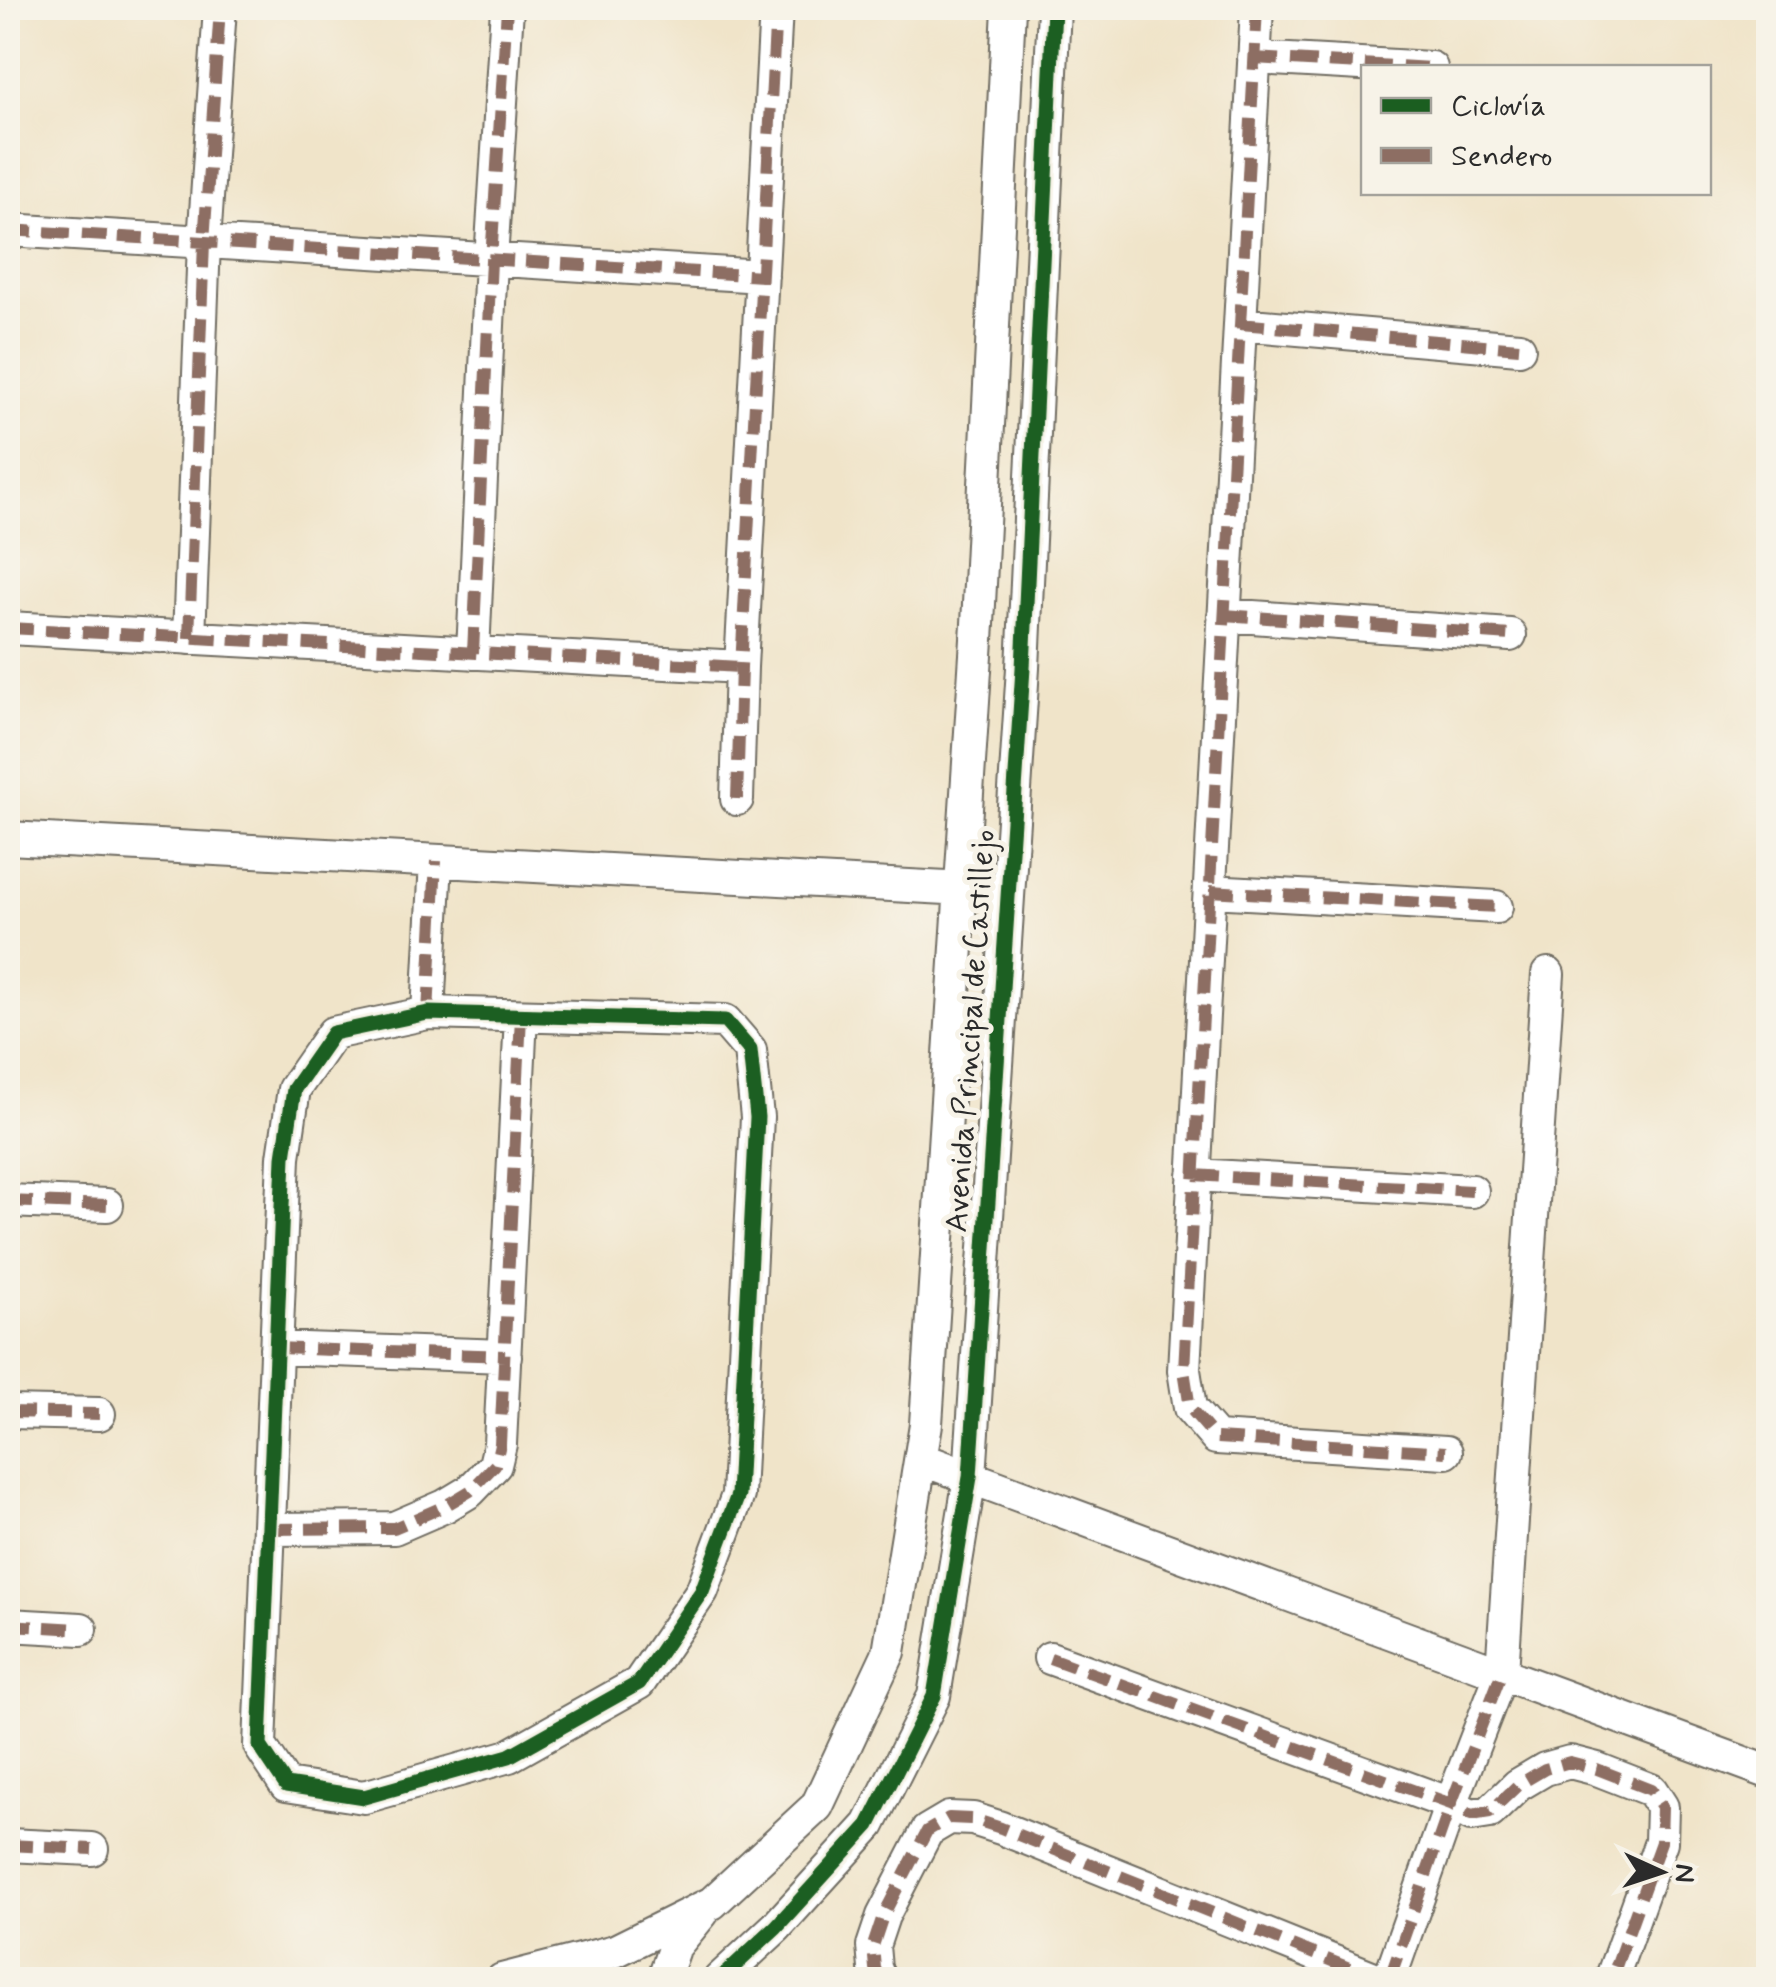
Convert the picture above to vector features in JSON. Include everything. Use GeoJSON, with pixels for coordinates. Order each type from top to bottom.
{"type":"FeatureCollection","features":[{"type":"Feature","properties":{"kind":"street"},"geometry":{"type":"LineString","coordinates":[[189,638],[204,242],[220,8]]}},
{"type":"Feature","properties":{"kind":"street"},"geometry":{"type":"LineString","coordinates":[[473,653],[506,8]]}},
{"type":"Feature","properties":{"kind":"street"},"geometry":{"type":"LineString","coordinates":[[738,799],[741,667],[776,8]]}},
{"type":"Feature","properties":{"kind":"street","name":"Avenida Principal de Castillejo"},"geometry":{"type":"LineString","coordinates":[[502,1980],[615,1951],[712,1903],[817,1806],[889,1652],[926,1424],[978,624],[1009,8]]}},
{"type":"Feature","properties":{"kind":"street","name":"Avenida Principal de Castillejo"},"geometry":{"type":"LineString","coordinates":[[719,1980],[776,1927],[869,1825],[934,1696],[970,1477],[1023,668],[1054,8]]}},
{"type":"Feature","properties":{"kind":"street"},"geometry":{"type":"LineString","coordinates":[[1257,8],[1184,1370],[1190,1408],[1216,1438],[1446,1452]]}},
{"type":"Feature","properties":{"kind":"street"},"geometry":{"type":"LineString","coordinates":[[1254,58],[1378,65]]}},
{"type":"Feature","properties":{"kind":"street"},"geometry":{"type":"LineString","coordinates":[[8,230],[762,276]]}},
{"type":"Feature","properties":{"kind":"street"},"geometry":{"type":"LineString","coordinates":[[1240,324],[1519,348]]}},
{"type":"Feature","properties":{"kind":"street"},"geometry":{"type":"LineString","coordinates":[[1224,615],[1510,635]]}},
{"type":"Feature","properties":{"kind":"street"},"geometry":{"type":"LineString","coordinates":[[8,628],[741,667]]}},
{"type":"Feature","properties":{"kind":"street"},"geometry":{"type":"LineString","coordinates":[[8,838],[1008,893]]}},
{"type":"Feature","properties":{"kind":"street"},"geometry":{"type":"LineString","coordinates":[[428,1013],[436,861]]}},
{"type":"Feature","properties":{"kind":"street"},"geometry":{"type":"LineString","coordinates":[[1210,891],[1496,907]]}},
{"type":"Feature","properties":{"kind":"street"},"geometry":{"type":"LineString","coordinates":[[1389,1980],[1502,1672],[1548,974]]}},
{"type":"Feature","properties":{"kind":"street"},"geometry":{"type":"LineString","coordinates":[[428,1013],[521,1016],[724,1021],[750,1050],[757,1116],[738,1495],[702,1591],[639,1683],[508,1756],[364,1797],[286,1785],[260,1746],[284,1157],[294,1088],[333,1033],[428,1013]]}},
{"type":"Feature","properties":{"kind":"street"},"geometry":{"type":"LineString","coordinates":[[268,1530],[394,1528],[470,1491],[495,1464],[500,1444],[521,1016]]}},
{"type":"Feature","properties":{"kind":"street"},"geometry":{"type":"LineString","coordinates":[[1194,1175],[1472,1191]]}},
{"type":"Feature","properties":{"kind":"street"},"geometry":{"type":"LineString","coordinates":[[8,1201],[107,1205]]}},
{"type":"Feature","properties":{"kind":"street"},"geometry":{"type":"LineString","coordinates":[[276,1348],[505,1356]]}},
{"type":"Feature","properties":{"kind":"street"},"geometry":{"type":"LineString","coordinates":[[8,1412],[99,1414]]}},
{"type":"Feature","properties":{"kind":"street"},"geometry":{"type":"LineString","coordinates":[[921,1459],[1768,1772]]}},
{"type":"Feature","properties":{"kind":"street"},"geometry":{"type":"LineString","coordinates":[[8,1625],[81,1629]]}},
{"type":"Feature","properties":{"kind":"street"},"geometry":{"type":"LineString","coordinates":[[1050,1658],[1451,1804],[1471,1815],[1490,1812],[1518,1785],[1545,1769],[1570,1762],[1598,1768],[1651,1790],[1662,1807],[1661,1842],[1611,1980]]}},
{"type":"Feature","properties":{"kind":"street"},"geometry":{"type":"LineString","coordinates":[[880,1980],[873,1946],[883,1916],[926,1831],[949,1818],[973,1819],[1000,1828],[1379,1980]]}},
{"type":"Feature","properties":{"kind":"street"},"geometry":{"type":"LineString","coordinates":[[8,1845],[92,1849]]}},
{"type":"Feature","properties":{"kind":"street"},"geometry":{"type":"LineString","coordinates":[[663,1980],[675,1946],[712,1903]]}},
{"type":"Feature","properties":{"kind":"marked path"},"geometry":{"type":"LineString","coordinates":[[189,638],[204,242],[220,8]]}},
{"type":"Feature","properties":{"kind":"marked path"},"geometry":{"type":"LineString","coordinates":[[473,653],[507,8]]}},
{"type":"Feature","properties":{"kind":"marked path"},"geometry":{"type":"LineString","coordinates":[[737,799],[776,8]]}},
{"type":"Feature","properties":{"kind":"marked path"},"geometry":{"type":"LineString","coordinates":[[1257,8],[1184,1370],[1190,1408],[1216,1438],[1446,1452]]}},
{"type":"Feature","properties":{"kind":"marked path"},"geometry":{"type":"LineString","coordinates":[[1254,58],[1378,65]]}},
{"type":"Feature","properties":{"kind":"marked path"},"geometry":{"type":"LineString","coordinates":[[8,230],[762,276]]}},
{"type":"Feature","properties":{"kind":"marked path"},"geometry":{"type":"LineString","coordinates":[[1240,324],[1519,348]]}},
{"type":"Feature","properties":{"kind":"marked path"},"geometry":{"type":"LineString","coordinates":[[1224,615],[1510,635]]}},
{"type":"Feature","properties":{"kind":"marked path"},"geometry":{"type":"LineString","coordinates":[[8,628],[741,667]]}},
{"type":"Feature","properties":{"kind":"marked path"},"geometry":{"type":"LineString","coordinates":[[428,1013],[436,861]]}},
{"type":"Feature","properties":{"kind":"marked path"},"geometry":{"type":"LineString","coordinates":[[1210,891],[1496,907]]}},
{"type":"Feature","properties":{"kind":"marked path"},"geometry":{"type":"LineString","coordinates":[[269,1529],[394,1528],[470,1491],[495,1465],[500,1444],[521,1016]]}},
{"type":"Feature","properties":{"kind":"marked path"},"geometry":{"type":"LineString","coordinates":[[1194,1175],[1472,1191]]}},
{"type":"Feature","properties":{"kind":"marked path"},"geometry":{"type":"LineString","coordinates":[[8,1201],[107,1205]]}},
{"type":"Feature","properties":{"kind":"marked path"},"geometry":{"type":"LineString","coordinates":[[276,1348],[505,1356]]}},
{"type":"Feature","properties":{"kind":"marked path"},"geometry":{"type":"LineString","coordinates":[[8,1412],[99,1414]]}},
{"type":"Feature","properties":{"kind":"marked path"},"geometry":{"type":"LineString","coordinates":[[8,1625],[81,1629]]}},
{"type":"Feature","properties":{"kind":"marked path"},"geometry":{"type":"LineString","coordinates":[[1050,1658],[1451,1804],[1471,1815],[1490,1812],[1518,1785],[1545,1769],[1570,1762],[1651,1790],[1662,1807],[1661,1842],[1611,1980]]}},
{"type":"Feature","properties":{"kind":"marked path"},"geometry":{"type":"LineString","coordinates":[[1389,1980],[1502,1672]]}},
{"type":"Feature","properties":{"kind":"marked path"},"geometry":{"type":"LineString","coordinates":[[880,1980],[873,1946],[883,1916],[927,1831],[949,1818],[973,1819],[1001,1828],[1379,1980]]}},
{"type":"Feature","properties":{"kind":"marked path"},"geometry":{"type":"LineString","coordinates":[[8,1845],[92,1849]]}},
{"type":"Feature","properties":{"kind":"cycle path"},"geometry":{"type":"LineString","coordinates":[[719,1980],[776,1927],[869,1825],[934,1696],[970,1477],[1023,668],[1054,8]]}},
{"type":"Feature","properties":{"kind":"cycle path"},"geometry":{"type":"LineString","coordinates":[[428,1013],[725,1021],[750,1050],[757,1117],[738,1495],[702,1591],[639,1683],[509,1756],[364,1797],[286,1785],[260,1746],[284,1157],[294,1089],[333,1033],[428,1013]]}}]}
